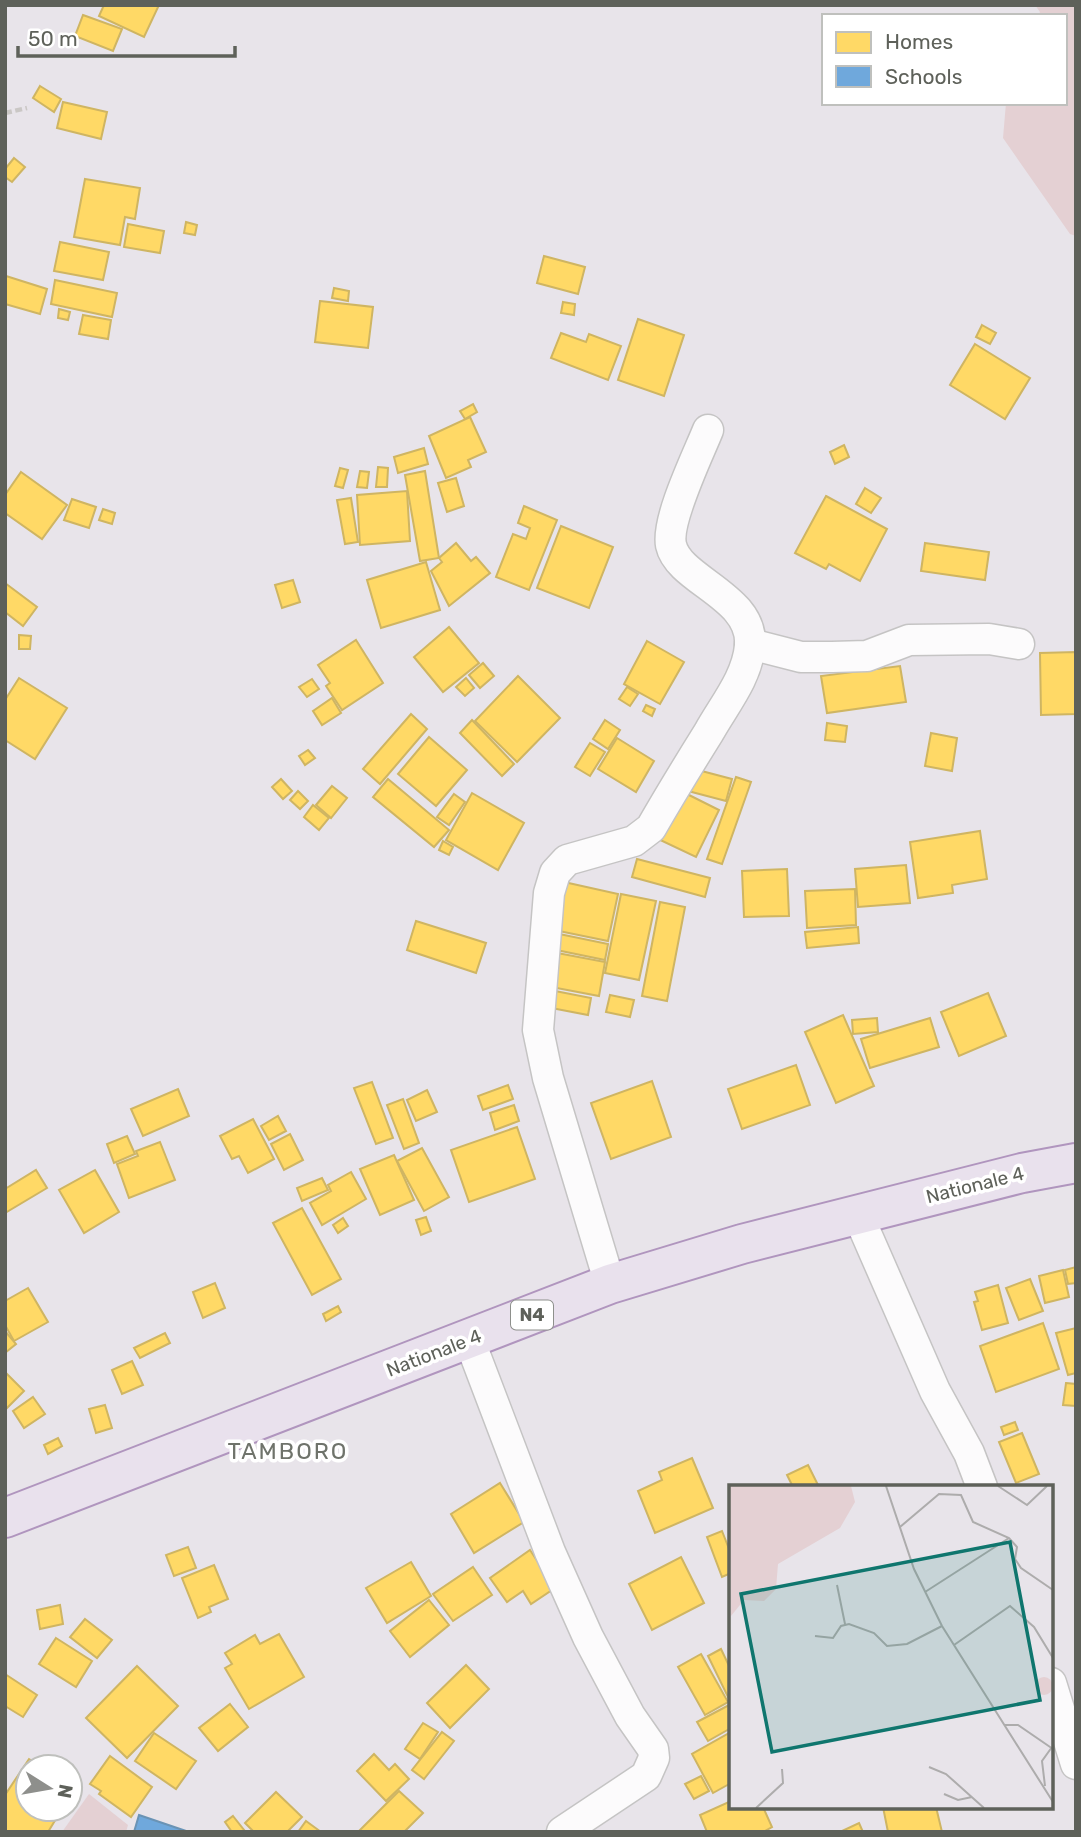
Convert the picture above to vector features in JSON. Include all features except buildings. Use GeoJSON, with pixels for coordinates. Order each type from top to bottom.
{"type":"FeatureCollection","features":[{"type":"Feature","properties":{"kind":"highway","name":"Nationale 4"},"geometry":{"type":"LineString","coordinates":[[5,1518],[610,1284],[742,1244],[1022,1173],[1076,1163]]}},
{"type":"Feature","properties":{"kind":"street"},"geometry":{"type":"LineString","coordinates":[[610,1284],[548,1078],[538,1030],[550,893],[555,873],[567,860],[634,841],[651,828],[743,674],[750,644],[743,616],[683,564],[671,546],[673,517],[708,430]]}},
{"type":"Feature","properties":{"kind":"street"},"geometry":{"type":"LineString","coordinates":[[750,644],[801,657],[867,656],[909,640],[989,639],[1019,644]]}},
{"type":"Feature","properties":{"kind":"street"},"geometry":{"type":"LineString","coordinates":[[858,1215],[935,1391],[969,1453],[981,1485]]}},
{"type":"Feature","properties":{"kind":"street"},"geometry":{"type":"LineString","coordinates":[[469,1339],[550,1552],[588,1637],[630,1716],[653,1749],[654,1758],[646,1776],[562,1832]]}},
{"type":"Feature","properties":{"kind":"street"},"geometry":{"type":"LineString","coordinates":[[1053,1689],[1076,1764]]}},
{"type":"Feature","properties":{"kind":"path"},"geometry":{"type":"LineString","coordinates":[[5,113],[27,108]]}},
{"type":"Feature","properties":{"kind":"shaded area"},"geometry":{"type":"Polygon","coordinates":[[[1035,5],[1076,5],[1076,236],[1070,234],[1003,138],[1006,105],[1067,105],[1067,14],[1039,14],[1035,5]]]}},
{"type":"Feature","properties":{"kind":"shaded area"},"geometry":{"type":"Polygon","coordinates":[[[89,1794],[128,1825],[126,1832],[62,1832],[68,1823],[84,1823],[84,1801],[89,1794]]]}},
{"type":"Feature","properties":{"kind":"district","name":"TAMBORO"},"geometry":{"type":"Point","coordinates":[288,1451]}}]}
